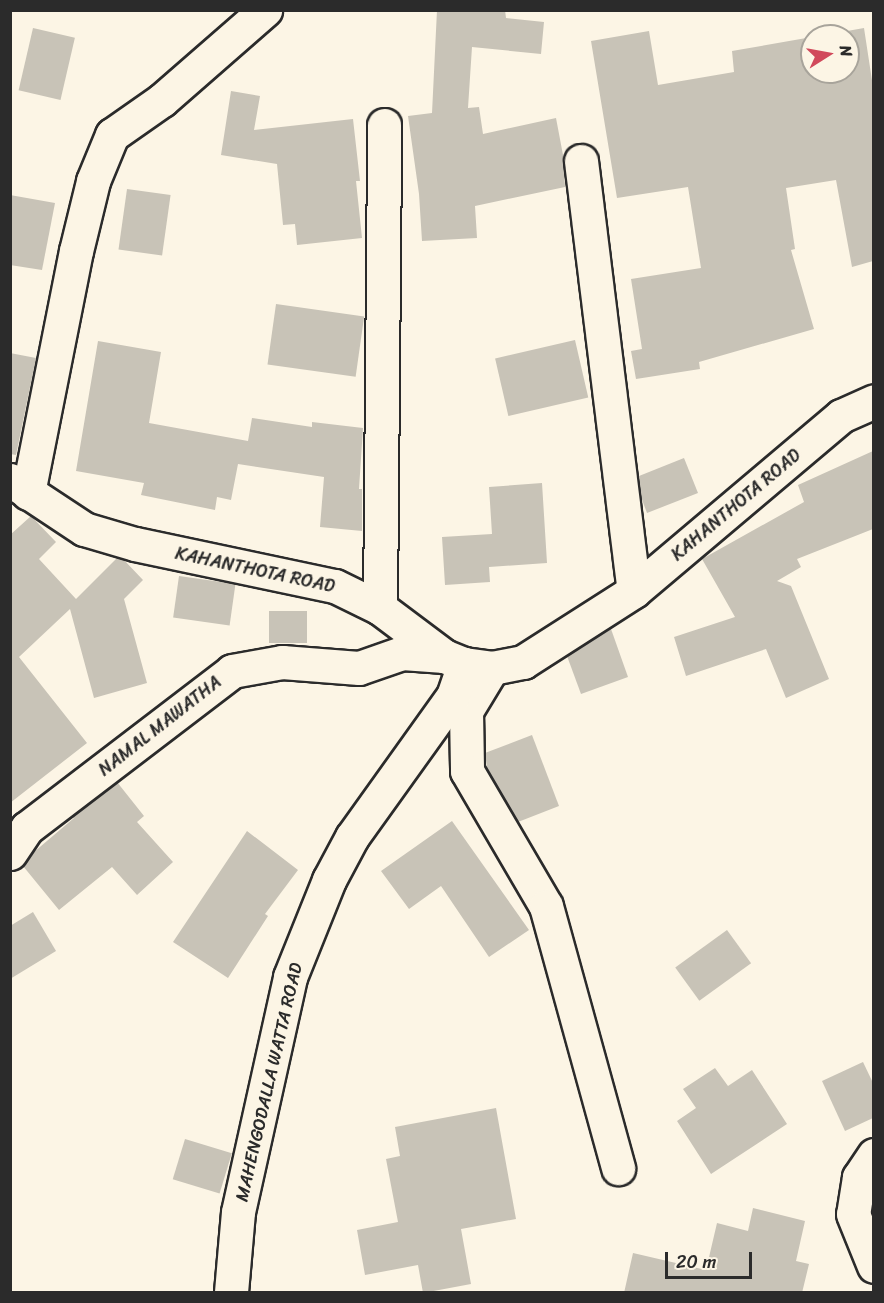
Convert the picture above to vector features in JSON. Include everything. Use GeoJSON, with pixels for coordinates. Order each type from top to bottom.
{"type":"FeatureCollection","features":[{"type":"Feature","properties":{"kind":"street"},"geometry":{"type":"LineString","coordinates":[[19,487],[93,181],[112,135],[162,100],[265,10]]}},
{"type":"Feature","properties":{"kind":"street"},"geometry":{"type":"LineString","coordinates":[[380,608],[384,125]]}},
{"type":"Feature","properties":{"kind":"street"},"geometry":{"type":"LineString","coordinates":[[581,161],[634,591]]}},
{"type":"Feature","properties":{"kind":"street","name":"KAHANTHOTA ROAD"},"geometry":{"type":"LineString","coordinates":[[19,487],[84,529],[135,544],[335,586],[380,608],[466,663],[523,662],[634,591],[841,416],[873,401]]}},
{"type":"Feature","properties":{"kind":"street","name":"NAMAL MAWATHA"},"geometry":{"type":"LineString","coordinates":[[10,853],[27,828],[232,671],[282,662],[359,668],[402,653],[466,663]]}},
{"type":"Feature","properties":{"kind":"street"},"geometry":{"type":"LineString","coordinates":[[466,663],[467,771],[546,906],[618,1168]]}},
{"type":"Feature","properties":{"kind":"street","name":"MAHENGODALLA WATTA ROAD"},"geometry":{"type":"LineString","coordinates":[[231,1293],[238,1212],[290,976],[328,880],[347,846],[453,696],[466,663]]}},
{"type":"Feature","properties":{"kind":"street"},"geometry":{"type":"LineString","coordinates":[[873,1155],[859,1177],[853,1214],[873,1266]]}},
{"type":"Feature","properties":{"kind":"building"},"geometry":{"type":"Polygon","coordinates":[[[437,10],[505,10],[506,18],[544,22],[541,54],[472,47],[468,108],[479,107],[483,134],[556,118],[563,155],[565,187],[475,206],[477,238],[422,241],[419,194],[408,116],[432,113],[437,10]]]}},
{"type":"Feature","properties":{"kind":"building"},"geometry":{"type":"Polygon","coordinates":[[[33,28],[75,38],[61,100],[19,90],[33,28]]]}},
{"type":"Feature","properties":{"kind":"building"},"geometry":{"type":"Polygon","coordinates":[[[864,28],[873,87],[873,261],[852,267],[836,180],[786,188],[795,249],[791,250],[814,329],[699,362],[700,369],[636,379],[631,351],[642,349],[631,279],[701,268],[688,187],[617,198],[591,41],[649,31],[658,85],[734,72],[732,51],[800,39],[800,84],[860,84],[860,29],[864,28]]]}},
{"type":"Feature","properties":{"kind":"building"},"geometry":{"type":"Polygon","coordinates":[[[231,91],[260,96],[254,130],[353,119],[360,181],[356,181],[362,238],[297,245],[295,224],[283,225],[277,164],[221,155],[231,91]]]}},
{"type":"Feature","properties":{"kind":"building"},"geometry":{"type":"Polygon","coordinates":[[[127,189],[171,195],[162,256],[119,249],[127,189]]]}},
{"type":"Feature","properties":{"kind":"building"},"geometry":{"type":"Polygon","coordinates":[[[10,195],[55,203],[42,270],[10,265],[10,195]]]}},
{"type":"Feature","properties":{"kind":"building"},"geometry":{"type":"Polygon","coordinates":[[[276,304],[364,316],[356,377],[268,364],[276,304]]]}},
{"type":"Feature","properties":{"kind":"building"},"geometry":{"type":"Polygon","coordinates":[[[575,340],[588,397],[508,416],[495,358],[575,340]]]}},
{"type":"Feature","properties":{"kind":"building"},"geometry":{"type":"Polygon","coordinates":[[[98,341],[161,352],[149,423],[248,441],[252,418],[312,427],[312,422],[363,428],[359,489],[362,489],[362,531],[320,527],[324,477],[238,464],[231,500],[217,497],[215,510],[141,495],[144,483],[76,471],[98,341]]]}},
{"type":"Feature","properties":{"kind":"building"},"geometry":{"type":"Polygon","coordinates":[[[10,353],[36,358],[16,455],[10,454],[10,353]]]}},
{"type":"Feature","properties":{"kind":"building"},"geometry":{"type":"Polygon","coordinates":[[[873,451],[873,529],[797,559],[801,567],[777,581],[791,586],[829,679],[786,698],[766,649],[686,676],[674,637],[735,617],[702,559],[804,502],[798,485],[873,451]]]}},
{"type":"Feature","properties":{"kind":"building"},"geometry":{"type":"Polygon","coordinates":[[[684,458],[698,493],[647,513],[641,497],[639,476],[684,458]]]}},
{"type":"Feature","properties":{"kind":"building"},"geometry":{"type":"Polygon","coordinates":[[[542,483],[547,563],[489,567],[490,582],[445,585],[442,537],[492,534],[489,487],[542,483]]]}},
{"type":"Feature","properties":{"kind":"building"},"geometry":{"type":"Polygon","coordinates":[[[31,516],[56,542],[39,559],[76,599],[117,558],[124,560],[143,580],[124,599],[147,683],[94,698],[70,609],[19,657],[87,743],[10,803],[10,535],[31,516]]]}},
{"type":"Feature","properties":{"kind":"building"},"geometry":{"type":"Polygon","coordinates":[[[179,576],[235,584],[230,626],[173,618],[179,576]]]}},
{"type":"Feature","properties":{"kind":"building"},"geometry":{"type":"Polygon","coordinates":[[[269,611],[307,611],[307,643],[269,643],[269,611]]]}},
{"type":"Feature","properties":{"kind":"building"},"geometry":{"type":"Polygon","coordinates":[[[611,629],[628,677],[581,694],[567,656],[611,629]]]}},
{"type":"Feature","properties":{"kind":"building"},"geometry":{"type":"Polygon","coordinates":[[[532,735],[559,806],[518,822],[487,768],[485,753],[532,735]]]}},
{"type":"Feature","properties":{"kind":"building"},"geometry":{"type":"Polygon","coordinates":[[[117,782],[144,816],[137,822],[173,862],[137,895],[112,867],[59,910],[23,866],[34,852],[74,818],[72,817],[117,782]]]}},
{"type":"Feature","properties":{"kind":"building"},"geometry":{"type":"Polygon","coordinates":[[[452,821],[529,930],[489,957],[441,886],[409,909],[381,871],[452,821]]]}},
{"type":"Feature","properties":{"kind":"building"},"geometry":{"type":"Polygon","coordinates":[[[247,831],[298,870],[265,914],[268,916],[228,978],[173,942],[247,831]]]}},
{"type":"Feature","properties":{"kind":"building"},"geometry":{"type":"Polygon","coordinates":[[[33,912],[56,951],[10,979],[10,926],[33,912]]]}},
{"type":"Feature","properties":{"kind":"building"},"geometry":{"type":"Polygon","coordinates":[[[727,930],[751,963],[699,1001],[675,968],[727,930]]]}},
{"type":"Feature","properties":{"kind":"building"},"geometry":{"type":"Polygon","coordinates":[[[863,1062],[873,1083],[873,1118],[845,1131],[822,1081],[863,1062]]]}},
{"type":"Feature","properties":{"kind":"building"},"geometry":{"type":"Polygon","coordinates":[[[715,1068],[728,1086],[752,1070],[787,1124],[711,1174],[677,1121],[696,1108],[683,1089],[715,1068]]]}},
{"type":"Feature","properties":{"kind":"building"},"geometry":{"type":"Polygon","coordinates":[[[496,1108],[516,1219],[461,1229],[471,1284],[423,1293],[418,1265],[365,1275],[357,1230],[398,1222],[386,1159],[400,1156],[395,1127],[496,1108]]]}},
{"type":"Feature","properties":{"kind":"building"},"geometry":{"type":"Polygon","coordinates":[[[185,1139],[232,1153],[220,1193],[173,1179],[185,1139]]]}},
{"type":"Feature","properties":{"kind":"building"},"geometry":{"type":"Polygon","coordinates":[[[753,1208],[805,1221],[796,1261],[809,1264],[802,1293],[624,1293],[633,1253],[706,1270],[717,1223],[748,1231],[753,1208]]]}}]}
